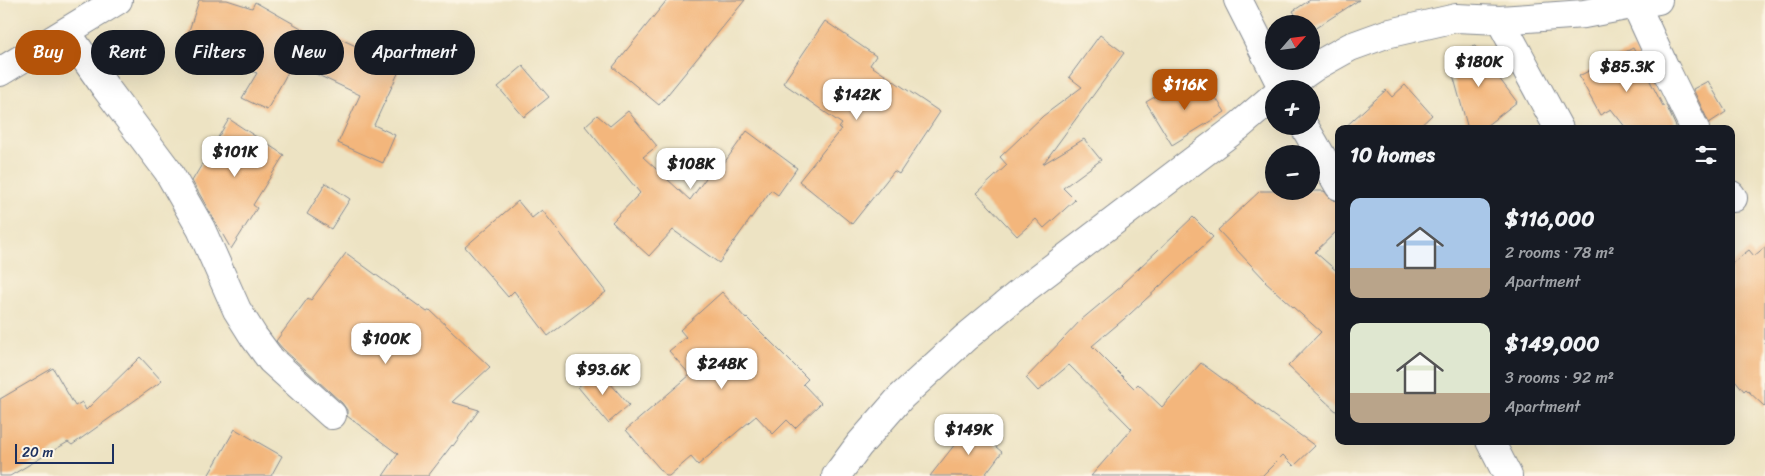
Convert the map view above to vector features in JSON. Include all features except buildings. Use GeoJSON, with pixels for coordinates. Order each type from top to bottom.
{"type":"FeatureCollection","features":[{"type":"Feature","properties":{"kind":"street"},"geometry":{"type":"LineString","coordinates":[[72,30],[118,0]]}},
{"type":"Feature","properties":{"kind":"street"},"geometry":{"type":"LineString","coordinates":[[1238,0],[1283,89],[1316,66],[1350,47],[1453,9],[1500,20],[1584,14],[1647,2],[1693,125]]}},
{"type":"Feature","properties":{"kind":"street"},"geometry":{"type":"LineString","coordinates":[[1500,20],[1557,125]]}},
{"type":"Feature","properties":{"kind":"street"},"geometry":{"type":"LineString","coordinates":[[81,53],[168,171],[201,230],[237,310],[254,337],[271,360],[332,416]]}},
{"type":"Feature","properties":{"kind":"street"},"geometry":{"type":"LineString","coordinates":[[0,72],[15,63]]}},
{"type":"Feature","properties":{"kind":"street"},"geometry":{"type":"LineString","coordinates":[[836,476],[859,445],[901,397],[965,338],[1022,291],[1239,126],[1265,104]]}},
{"type":"Feature","properties":{"kind":"street"},"geometry":{"type":"LineString","coordinates":[[1309,135],[1335,179]]}},
{"type":"Feature","properties":{"kind":"street"},"geometry":{"type":"LineString","coordinates":[[1492,445],[1508,476]]}}]}
